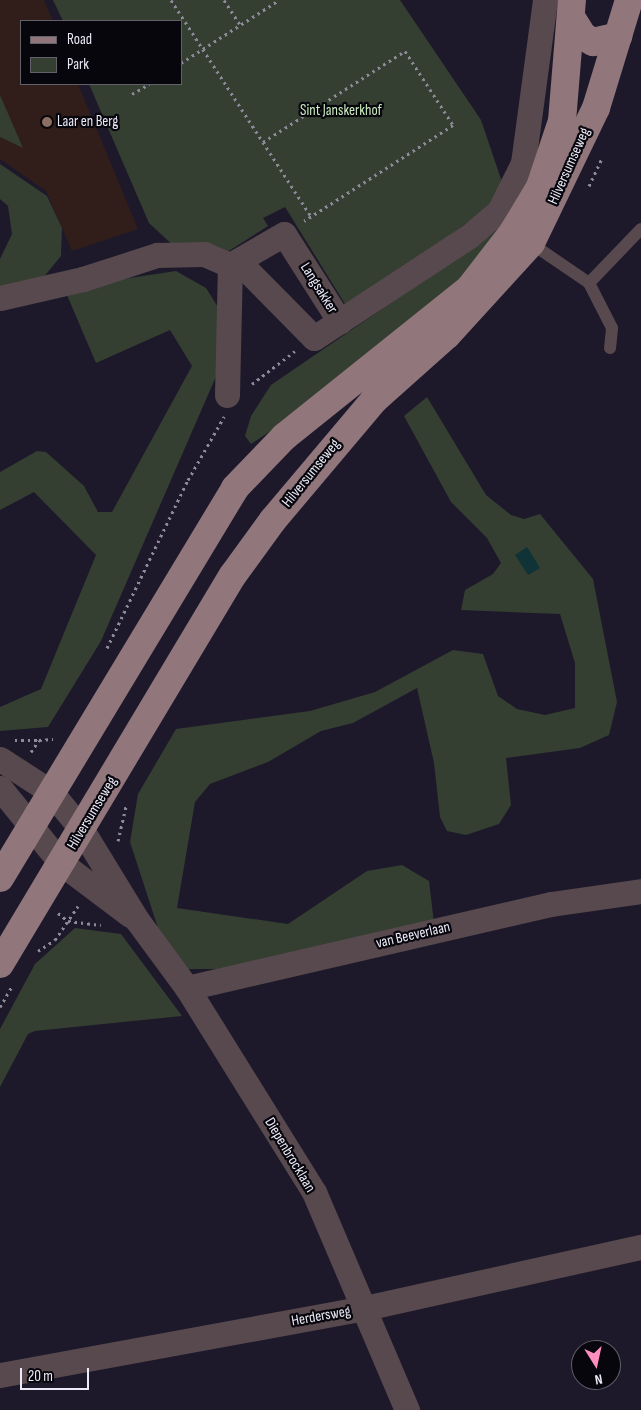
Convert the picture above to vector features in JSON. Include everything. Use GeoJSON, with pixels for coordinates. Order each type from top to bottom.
{"type":"FeatureCollection","features":[{"type":"Feature","properties":{"kind":"main road"},"geometry":{"type":"LineString","coordinates":[[572,9],[583,36],[593,42],[627,20]]}},
{"type":"Feature","properties":{"kind":"main road","name":"Hilversumseweg"},"geometry":{"type":"LineString","coordinates":[[0,878],[235,488],[284,437],[469,289],[522,238],[560,130],[572,9]]}},
{"type":"Feature","properties":{"kind":"main road","name":"Hilversumseweg"},"geometry":{"type":"LineString","coordinates":[[9,971],[61,863],[233,576],[312,468],[374,400],[447,335],[522,238],[596,108],[627,20]]}},
{"type":"Feature","properties":{"kind":"street"},"geometry":{"type":"LineString","coordinates":[[340,322],[468,237],[499,211],[514,188],[523,163],[545,0]]}},
{"type":"Feature","properties":{"kind":"street","name":"Langsakker"},"geometry":{"type":"LineString","coordinates":[[234,263],[284,234],[340,322],[314,338]]}},
{"type":"Feature","properties":{"kind":"street"},"geometry":{"type":"LineString","coordinates":[[0,298],[82,279],[157,255],[204,254],[234,263],[314,338]]}},
{"type":"Feature","properties":{"kind":"street"},"geometry":{"type":"LineString","coordinates":[[233,399],[234,263]]}},
{"type":"Feature","properties":{"kind":"street","name":"Diepenbrocklaan"},"geometry":{"type":"LineString","coordinates":[[5,749],[51,792],[82,830],[137,920],[187,988],[314,1192],[407,1410]]}},
{"type":"Feature","properties":{"kind":"street","name":"Diepenbrocklaan"},"geometry":{"type":"LineString","coordinates":[[0,788],[29,828],[61,863],[89,886],[137,920]]}},
{"type":"Feature","properties":{"kind":"street","name":"van Beeverlaan"},"geometry":{"type":"LineString","coordinates":[[187,988],[551,904],[641,891]]}},
{"type":"Feature","properties":{"kind":"street","name":"Herdersweg"},"geometry":{"type":"LineString","coordinates":[[0,1375],[365,1308],[641,1247]]}},
{"type":"Feature","properties":{"kind":"lane"},"geometry":{"type":"LineString","coordinates":[[589,283],[641,230]]}},
{"type":"Feature","properties":{"kind":"lane"},"geometry":{"type":"LineString","coordinates":[[522,238],[589,283],[612,328],[610,348]]}},
{"type":"Feature","properties":{"kind":"path"},"geometry":{"type":"LineString","coordinates":[[171,0],[311,216]]}},
{"type":"Feature","properties":{"kind":"path"},"geometry":{"type":"LineString","coordinates":[[224,0],[240,25]]}},
{"type":"Feature","properties":{"kind":"path"},"geometry":{"type":"LineString","coordinates":[[182,62],[279,0]]}},
{"type":"Feature","properties":{"kind":"path"},"geometry":{"type":"LineString","coordinates":[[263,142],[405,52],[452,126],[297,226]]}},
{"type":"Feature","properties":{"kind":"path"},"geometry":{"type":"LineString","coordinates":[[132,94],[147,85]]}},
{"type":"Feature","properties":{"kind":"path","name":"Hilversumseweg"},"geometry":{"type":"LineString","coordinates":[[585,193],[599,168]]}},
{"type":"Feature","properties":{"kind":"path"},"geometry":{"type":"LineString","coordinates":[[102,658],[188,480],[233,399],[314,338]]}},
{"type":"Feature","properties":{"kind":"path"},"geometry":{"type":"LineString","coordinates":[[54,739],[59,731]]}},
{"type":"Feature","properties":{"kind":"path"},"geometry":{"type":"LineString","coordinates":[[5,749],[39,740]]}},
{"type":"Feature","properties":{"kind":"path","name":"Hilversumseweg"},"geometry":{"type":"LineString","coordinates":[[103,862],[118,843],[127,799]]}},
{"type":"Feature","properties":{"kind":"path"},"geometry":{"type":"LineString","coordinates":[[32,956],[55,940],[89,886]]}},
{"type":"Feature","properties":{"kind":"path"},"geometry":{"type":"LineString","coordinates":[[0,1007],[9,971]]}},
{"type":"Feature","properties":{"kind":"shaded area","name":"Laar en Berg"},"geometry":{"type":"Polygon","coordinates":[[[0,0],[44,0],[53,20],[20,20],[20,85],[78,85],[138,229],[72,251],[46,191],[0,159],[0,0]]]}},
{"type":"Feature","properties":{"kind":"shaded area"},"geometry":{"type":"Polygon","coordinates":[[[527,547],[540,568],[528,575],[515,555],[527,547]]]}},
{"type":"Feature","properties":{"kind":"green space","name":"Sint Janskerkhof"},"geometry":{"type":"Polygon","coordinates":[[[53,0],[400,0],[481,120],[503,185],[493,203],[448,237],[345,304],[285,207],[263,218],[268,226],[224,254],[177,249],[149,223],[89,85],[182,85],[182,20],[63,20],[53,0]]]}},
{"type":"Feature","properties":{"kind":"green space"},"geometry":{"type":"Polygon","coordinates":[[[0,95],[23,148],[0,137],[0,95]]]}},
{"type":"Feature","properties":{"kind":"green space"},"geometry":{"type":"Polygon","coordinates":[[[0,164],[47,196],[62,228],[61,256],[43,278],[0,287],[0,259],[12,234],[8,206],[0,199],[0,164]]]}},
{"type":"Feature","properties":{"kind":"green space"},"geometry":{"type":"Polygon","coordinates":[[[505,225],[461,288],[329,393],[251,444],[245,436],[251,416],[271,385],[505,225]]]}},
{"type":"Feature","properties":{"kind":"green space"},"geometry":{"type":"Polygon","coordinates":[[[176,271],[206,288],[223,315],[221,365],[101,641],[48,727],[0,731],[0,707],[41,689],[96,555],[34,492],[0,510],[0,472],[37,451],[46,452],[84,486],[98,512],[112,512],[192,366],[170,330],[96,363],[64,288],[176,271]]]}},
{"type":"Feature","properties":{"kind":"green space"},"geometry":{"type":"Polygon","coordinates":[[[427,397],[486,495],[511,515],[524,519],[540,514],[593,579],[617,702],[609,735],[580,748],[506,758],[511,805],[499,824],[466,835],[447,831],[440,817],[434,763],[417,688],[353,723],[321,731],[268,762],[210,784],[195,802],[177,908],[288,924],[367,871],[402,865],[429,881],[434,923],[218,969],[187,969],[158,928],[130,842],[138,794],[176,729],[310,711],[375,692],[453,650],[483,654],[498,696],[517,709],[545,715],[575,708],[575,663],[560,614],[461,610],[465,590],[493,574],[501,563],[487,538],[451,502],[404,416],[427,397]]]}},
{"type":"Feature","properties":{"kind":"green space"},"geometry":{"type":"Polygon","coordinates":[[[75,928],[121,934],[182,1016],[35,1031],[28,1034],[0,1087],[0,1029],[35,964],[75,928]]]}},
{"type":"Feature","properties":{"kind":"place","name":"Laar en Berg"},"geometry":{"type":"Point","coordinates":[47,122]}}]}
